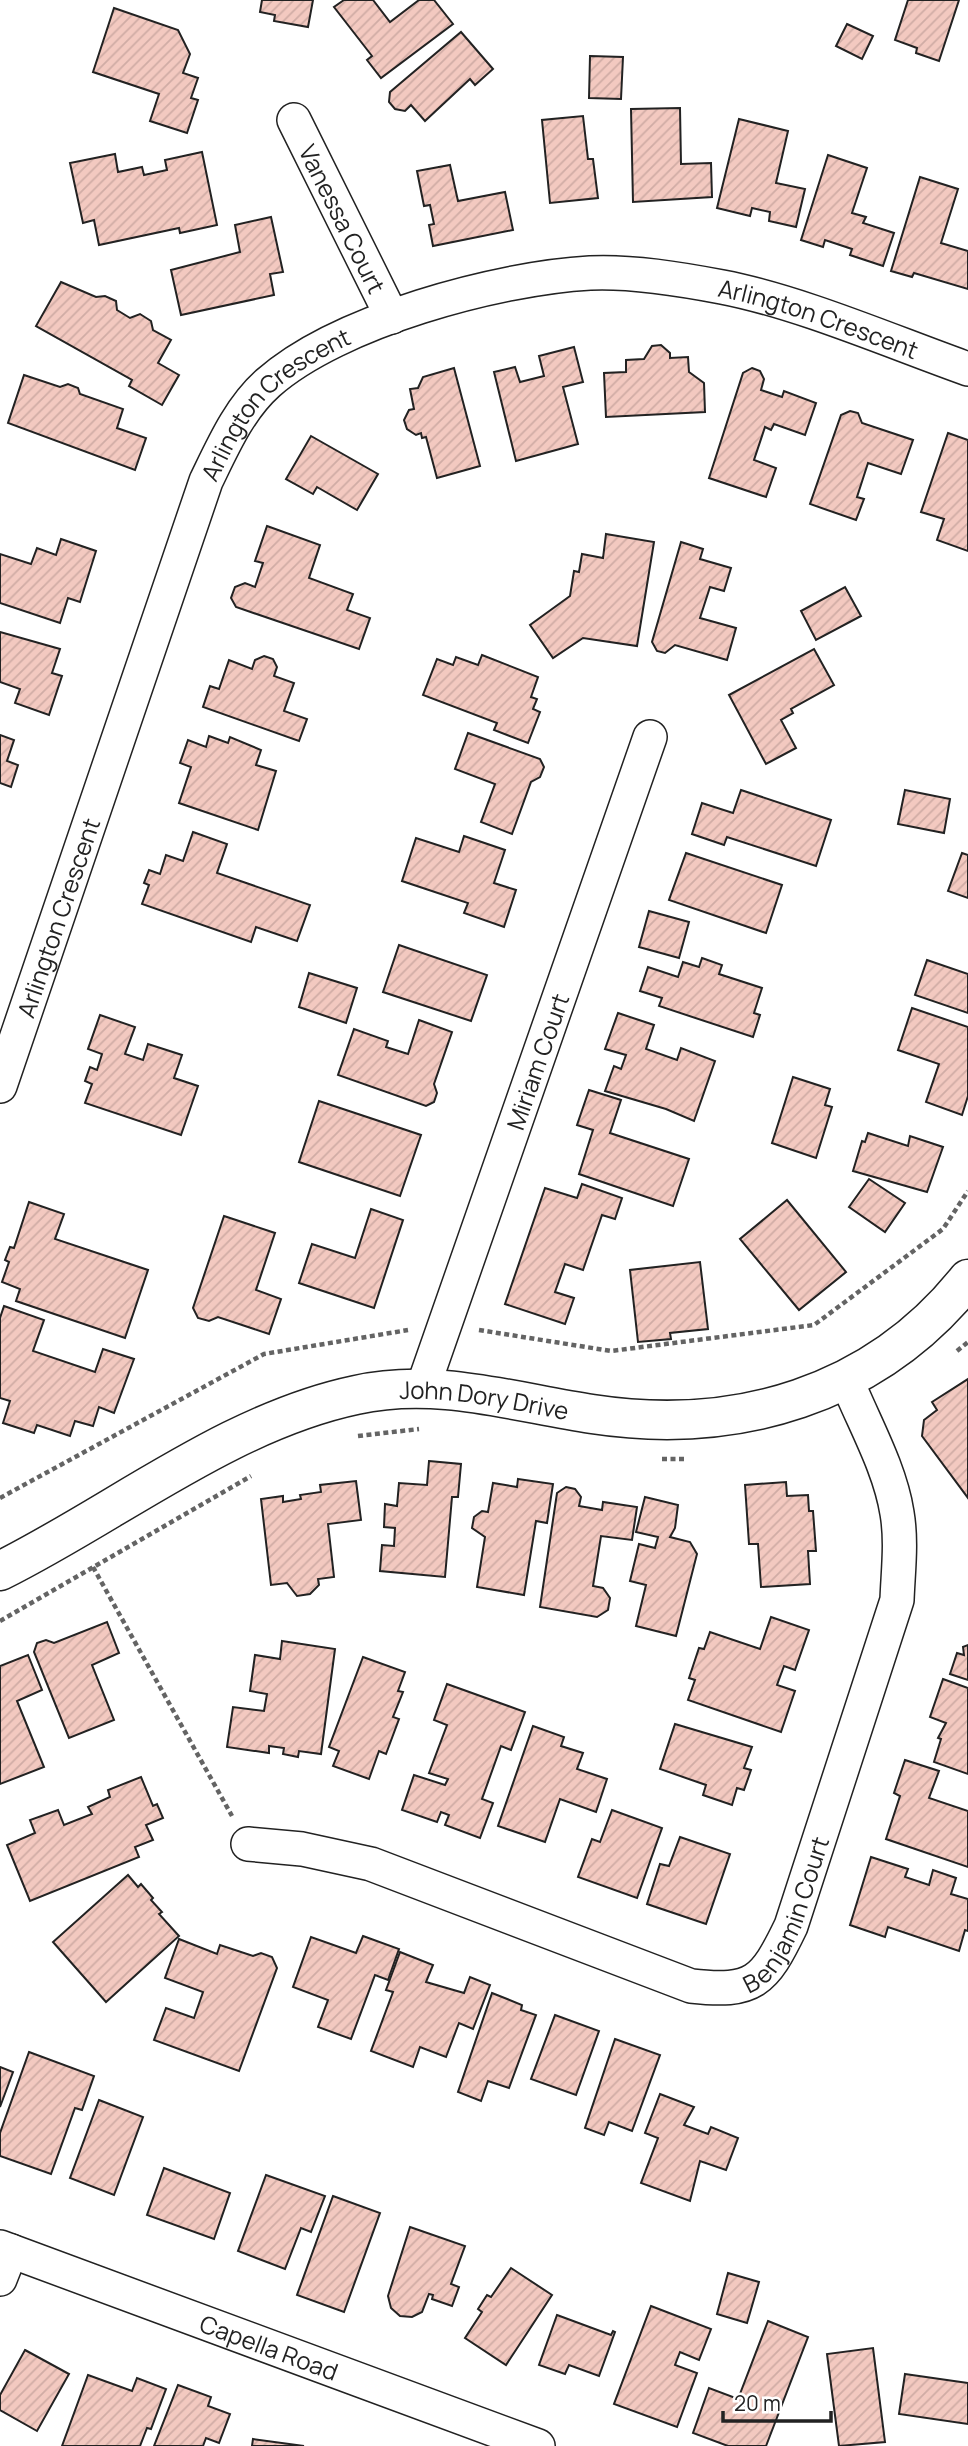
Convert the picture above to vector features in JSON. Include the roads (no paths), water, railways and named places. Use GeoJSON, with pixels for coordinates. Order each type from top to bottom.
{"type":"FeatureCollection","features":[{"type":"Feature","properties":{"kind":"street","name":"Vanessa Court"},"geometry":{"type":"LineString","coordinates":[[294,120],[392,317]]}},
{"type":"Feature","properties":{"kind":"street","name":"Arlington Crescent"},"geometry":{"type":"LineString","coordinates":[[0,1086],[206,481],[233,424],[268,383],[359,328],[423,306],[517,284],[590,273],[650,277],[724,287],[968,369]]}},
{"type":"Feature","properties":{"kind":"street","name":"Miriam Court"},"geometry":{"type":"LineString","coordinates":[[423,1387],[650,737]]}},
{"type":"Feature","properties":{"kind":"street","name":"John Dory Drive"},"geometry":{"type":"LineString","coordinates":[[2,1564],[73,1531],[269,1423],[355,1395],[423,1387],[595,1414],[711,1419],[761,1410],[826,1391],[847,1381],[902,1344],[950,1303],[968,1279]]}},
{"type":"Feature","properties":{"kind":"street","name":"Benjamin Court"},"geometry":{"type":"LineString","coordinates":[[248,1844],[339,1855],[371,1864],[691,1986],[721,1989],[747,1985],[768,1971],[792,1926],[897,1601],[900,1556],[897,1513],[883,1467],[847,1381]]}},
{"type":"Feature","properties":{"kind":"street","name":"Capella Road"},"geometry":{"type":"LineString","coordinates":[[4,2259],[538,2446]]}}]}
